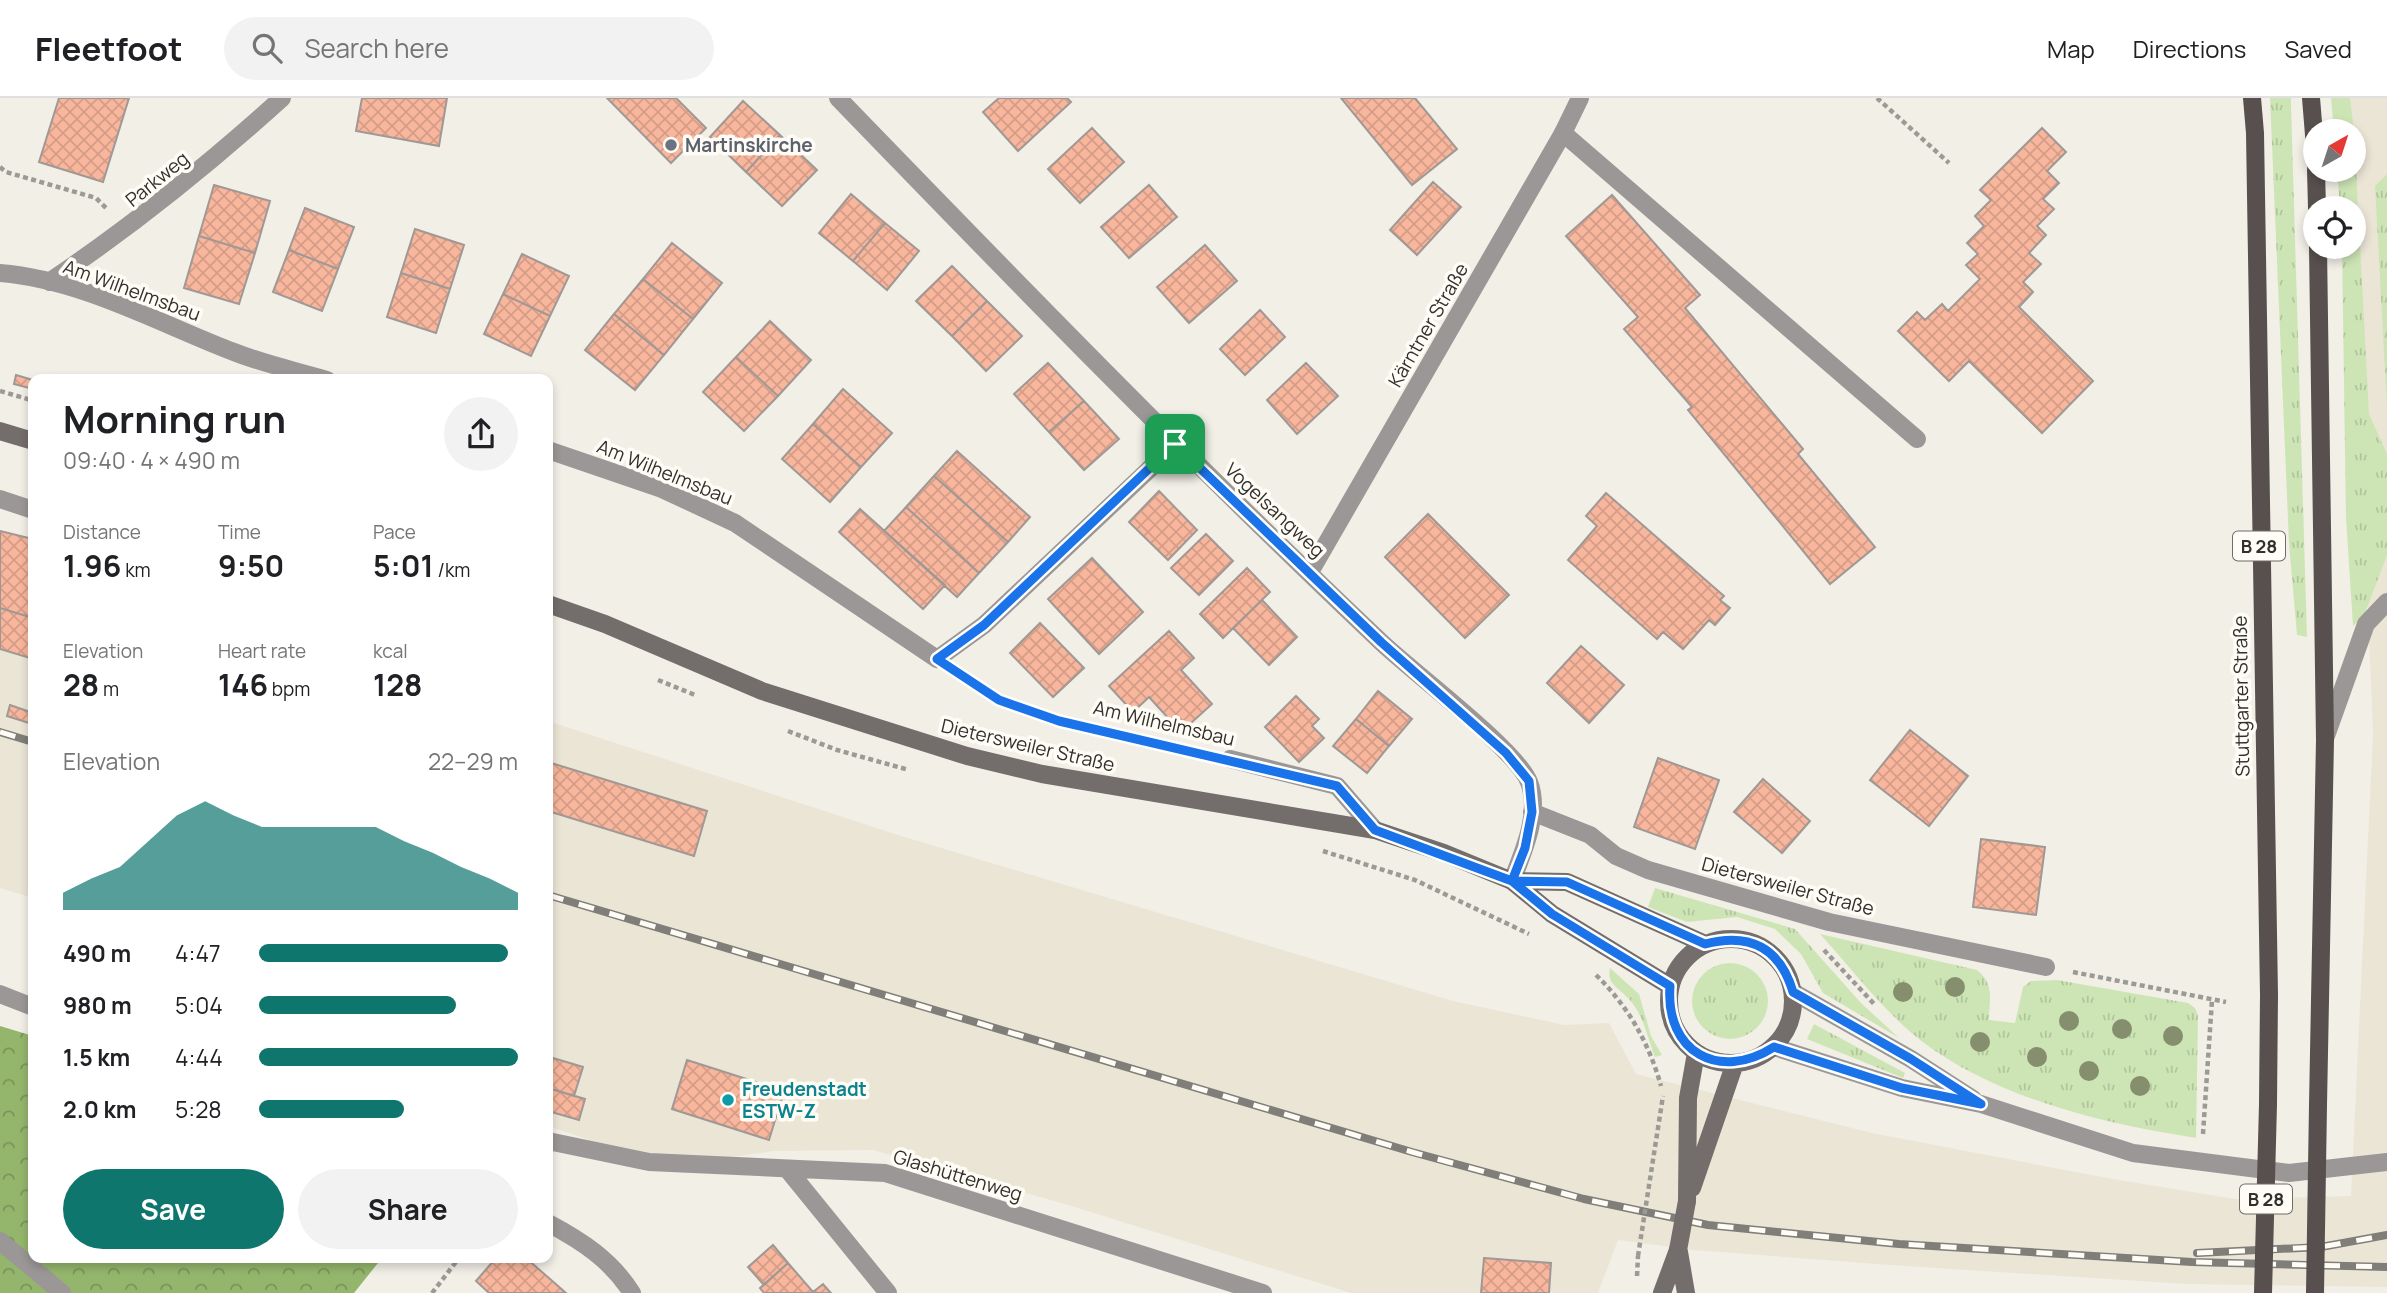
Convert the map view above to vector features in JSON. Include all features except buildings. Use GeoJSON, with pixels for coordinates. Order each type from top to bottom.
{"type":"FeatureCollection","features":[{"type":"Feature","properties":{"kind":"main road","name":"Stuttgarter Straße"},"geometry":{"type":"LineString","coordinates":[[2252,98],[2255,133],[2269,995],[2263,1293]]}},
{"type":"Feature","properties":{"kind":"main road"},"geometry":{"type":"LineString","coordinates":[[2311,98],[2313,119]]}},
{"type":"Feature","properties":{"kind":"main road","name":"B 28"},"geometry":{"type":"LineString","coordinates":[[2315,1293],[2325,740],[2318,259]]}},
{"type":"Feature","properties":{"kind":"street","name":"Parkweg"},"geometry":{"type":"LineString","coordinates":[[50,282],[128,229],[217,157],[282,98]]}},
{"type":"Feature","properties":{"kind":"street","name":"Vogelsangweg"},"geometry":{"type":"LineString","coordinates":[[838,98],[1175,444],[1381,642],[1506,753],[1529,781],[1532,812],[1525,848],[1512,881]]}},
{"type":"Feature","properties":{"kind":"street","name":"Kärntner Straße"},"geometry":{"type":"LineString","coordinates":[[1310,572],[1563,133],[1580,98]]}},
{"type":"Feature","properties":{"kind":"street"},"geometry":{"type":"LineString","coordinates":[[1563,133],[1917,439]]}},
{"type":"Feature","properties":{"kind":"street","name":"Am Wilhelmsbau"},"geometry":{"type":"LineString","coordinates":[[0,273],[50,282],[139,311],[236,353],[307,374]]}},
{"type":"Feature","properties":{"kind":"street"},"geometry":{"type":"LineString","coordinates":[[0,432],[28,440]]}},
{"type":"Feature","properties":{"kind":"street"},"geometry":{"type":"LineString","coordinates":[[937,659],[984,625],[1175,444]]}},
{"type":"Feature","properties":{"kind":"street","name":"Am Wilhelmsbau"},"geometry":{"type":"LineString","coordinates":[[553,452],[663,489],[735,523],[937,659]]}},
{"type":"Feature","properties":{"kind":"street"},"geometry":{"type":"LineString","coordinates":[[0,499],[28,508]]}},
{"type":"Feature","properties":{"kind":"street"},"geometry":{"type":"LineString","coordinates":[[2325,740],[2366,624],[2387,602]]}},
{"type":"Feature","properties":{"kind":"street","name":"Dietersweiler Straße"},"geometry":{"type":"LineString","coordinates":[[553,606],[605,624],[762,691],[967,756],[1042,774],[1375,830],[1512,881],[1552,914],[1670,986]]}},
{"type":"Feature","properties":{"kind":"street","name":"Am Wilhelmsbau"},"geometry":{"type":"LineString","coordinates":[[1230,759],[1337,786],[1375,830]]}},
{"type":"Feature","properties":{"kind":"street","name":"Dietersweiler Straße"},"geometry":{"type":"LineString","coordinates":[[1532,812],[1590,835],[1616,856],[1648,870],[1829,922],[2046,967]]}},
{"type":"Feature","properties":{"kind":"street","name":"Dietersweiler Straße"},"geometry":{"type":"LineString","coordinates":[[1512,881],[1567,882],[1705,944]]}},
{"type":"Feature","properties":{"kind":"street"},"geometry":{"type":"LineString","coordinates":[[1724,939],[1743,940],[1761,946],[1777,958],[1787,974],[1793,992],[1793,1012],[1786,1031],[1774,1047],[1756,1058],[1735,1063],[1714,1061],[1696,1053],[1682,1040],[1673,1024],[1669,1006],[1670,986],[1677,969],[1689,954],[1705,944],[1724,939]]}},
{"type":"Feature","properties":{"kind":"street"},"geometry":{"type":"LineString","coordinates":[[1793,992],[1911,1059],[1981,1104]]}},
{"type":"Feature","properties":{"kind":"street"},"geometry":{"type":"LineString","coordinates":[[0,994],[28,1005]]}},
{"type":"Feature","properties":{"kind":"street"},"geometry":{"type":"LineString","coordinates":[[1774,1047],[1902,1088],[1981,1104],[2133,1153],[2289,1173],[2387,1162]]}},
{"type":"Feature","properties":{"kind":"street"},"geometry":{"type":"LineString","coordinates":[[1687,1201],[1688,1098],[1696,1053]]}},
{"type":"Feature","properties":{"kind":"street"},"geometry":{"type":"LineString","coordinates":[[1662,1293],[1678,1250],[1687,1201],[1735,1063]]}},
{"type":"Feature","properties":{"kind":"street","name":"Glashüttenweg"},"geometry":{"type":"LineString","coordinates":[[553,1142],[649,1162],[885,1173],[1263,1293]]}},
{"type":"Feature","properties":{"kind":"street"},"geometry":{"type":"LineString","coordinates":[[788,1170],[888,1293]]}},
{"type":"Feature","properties":{"kind":"street"},"geometry":{"type":"LineString","coordinates":[[553,1226],[587,1243],[622,1278],[632,1293]]}},
{"type":"Feature","properties":{"kind":"street"},"geometry":{"type":"LineString","coordinates":[[0,1241],[62,1293]]}},
{"type":"Feature","properties":{"kind":"street"},"geometry":{"type":"LineString","coordinates":[[1678,1250],[1686,1293]]}},
{"type":"Feature","properties":{"kind":"path"},"geometry":{"type":"LineString","coordinates":[[1877,98],[1949,163]]}},
{"type":"Feature","properties":{"kind":"path"},"geometry":{"type":"LineString","coordinates":[[0,167],[6,172],[96,198],[128,229]]}},
{"type":"Feature","properties":{"kind":"path"},"geometry":{"type":"LineString","coordinates":[[0,391],[28,399]]}},
{"type":"Feature","properties":{"kind":"path","name":"Am Wilhelmsbau"},"geometry":{"type":"LineString","coordinates":[[937,659],[999,700],[1059,721],[1230,759]]}},
{"type":"Feature","properties":{"kind":"path"},"geometry":{"type":"LineString","coordinates":[[657,679],[708,700]]}},
{"type":"Feature","properties":{"kind":"path"},"geometry":{"type":"LineString","coordinates":[[785,730],[837,750],[921,773]]}},
{"type":"Feature","properties":{"kind":"path"},"geometry":{"type":"LineString","coordinates":[[1313,848],[1415,880],[1514,925],[1537,939]]}},
{"type":"Feature","properties":{"kind":"path"},"geometry":{"type":"LineString","coordinates":[[2046,967],[2226,1002]]}},
{"type":"Feature","properties":{"kind":"path"},"geometry":{"type":"LineString","coordinates":[[1595,975],[1619,997],[1653,1055],[1663,1096],[1638,1256]]}},
{"type":"Feature","properties":{"kind":"path"},"geometry":{"type":"LineString","coordinates":[[2203,1126],[2212,1000]]}},
{"type":"Feature","properties":{"kind":"path"},"geometry":{"type":"LineString","coordinates":[[432,1293],[455,1263]]}},
{"type":"Feature","properties":{"kind":"shaded area"},"geometry":{"type":"Polygon","coordinates":[[[2347,98],[2387,98],[2387,1287],[2186,1284],[1694,1250],[1618,1240],[1598,1293],[1351,1293],[1065,1204],[873,1150],[774,1151],[667,1166],[553,1128],[553,723],[898,835],[1453,1001],[1564,1025],[1609,1023],[1636,1074],[1872,1133],[2107,1178],[2235,1199],[2351,1196],[2373,734],[2353,259],[2366,259],[2366,196],[2353,196],[2354,182],[2366,182],[2366,119],[2348,119],[2347,98]]]}},
{"type":"Feature","properties":{"kind":"shaded area"},"geometry":{"type":"Polygon","coordinates":[[[0,546],[28,555],[28,896],[0,888],[0,546]]]}},
{"type":"Feature","properties":{"kind":"green space"},"geometry":{"type":"Polygon","coordinates":[[[2270,98],[2291,98],[2307,637],[2297,635],[2289,543],[2270,98]]]}},
{"type":"Feature","properties":{"kind":"green space"},"geometry":{"type":"Polygon","coordinates":[[[2331,98],[2350,98],[2353,119],[2333,119],[2331,98]]]}},
{"type":"Feature","properties":{"kind":"green space"},"geometry":{"type":"Polygon","coordinates":[[[2387,174],[2387,407],[2375,186],[2387,174]]]}},
{"type":"Feature","properties":{"kind":"green space"},"geometry":{"type":"Polygon","coordinates":[[[2338,182],[2357,182],[2357,196],[2339,196],[2338,182]]]}},
{"type":"Feature","properties":{"kind":"green space"},"geometry":{"type":"Polygon","coordinates":[[[2342,259],[2361,259],[2369,414],[2387,454],[2387,555],[2364,616],[2353,626],[2346,518],[2342,259]]]}},
{"type":"Feature","properties":{"kind":"green space"},"geometry":{"type":"Polygon","coordinates":[[[1655,888],[1795,929],[1861,1003],[1899,1038],[1823,993],[1801,954],[1775,929],[1737,917],[1687,922],[1648,907],[1655,888]]]}},
{"type":"Feature","properties":{"kind":"green space"},"geometry":{"type":"Polygon","coordinates":[[[1820,934],[1977,970],[1989,986],[1989,1020],[2015,1023],[2023,987],[2031,981],[2057,980],[2188,1003],[2195,1008],[2198,1015],[2196,1138],[2058,1108],[1961,1067],[1931,1048],[1900,1023],[1820,934]]]}},
{"type":"Feature","properties":{"kind":"green space"},"geometry":{"type":"Polygon","coordinates":[[[1738,963],[1751,969],[1762,980],[1768,993],[1766,1016],[1751,1033],[1738,1039],[1722,1039],[1709,1033],[1694,1016],[1692,993],[1698,980],[1715,965],[1738,963]]]}},
{"type":"Feature","properties":{"kind":"green space"},"geometry":{"type":"Polygon","coordinates":[[[1610,968],[1639,994],[1651,1036],[1662,1055],[1655,1057],[1638,1012],[1612,982],[1610,968]]]}},
{"type":"Feature","properties":{"kind":"green space"},"geometry":{"type":"Polygon","coordinates":[[[1814,1024],[1905,1073],[1903,1078],[1807,1039],[1814,1024]]]}},
{"type":"Feature","properties":{"kind":"green space"},"geometry":{"type":"Polygon","coordinates":[[[0,1026],[28,1034],[28,1263],[378,1263],[354,1293],[0,1293],[0,1026]]]}},
{"type":"Feature","properties":{"kind":"railway"},"geometry":{"type":"LineString","coordinates":[[0,732],[28,740]]}},
{"type":"Feature","properties":{"kind":"railway"},"geometry":{"type":"LineString","coordinates":[[553,896],[1412,1152],[1584,1199],[1708,1225],[1899,1244],[2192,1262],[2387,1267]]}},
{"type":"Feature","properties":{"kind":"railway"},"geometry":{"type":"LineString","coordinates":[[2197,1253],[2321,1247],[2387,1235]]}},
{"type":"Feature","properties":{"kind":"place","name":"Martinskirche"},"geometry":{"type":"Point","coordinates":[671,145]}},
{"type":"Feature","properties":{"kind":"place","name":"Freudenstadt ESTW-Z"},"geometry":{"type":"Point","coordinates":[728,1100]}},
{"type":"Feature","properties":{"kind":"route"},"geometry":{"type":"LineString","coordinates":[[1175,444],[984,625],[937,659],[999,700],[1059,721],[1337,786],[1375,830],[1444,853],[1512,881],[1567,882],[1705,944],[1724,939],[1743,940],[1761,946],[1777,958],[1787,974],[1793,992],[1911,1059],[1981,1104],[1902,1088],[1774,1047],[1756,1058],[1735,1063],[1714,1061],[1696,1053],[1682,1040],[1673,1024],[1669,1006],[1670,986],[1552,914],[1512,881],[1525,848],[1532,812],[1529,781],[1506,753],[1381,642],[1175,444]]}}]}
